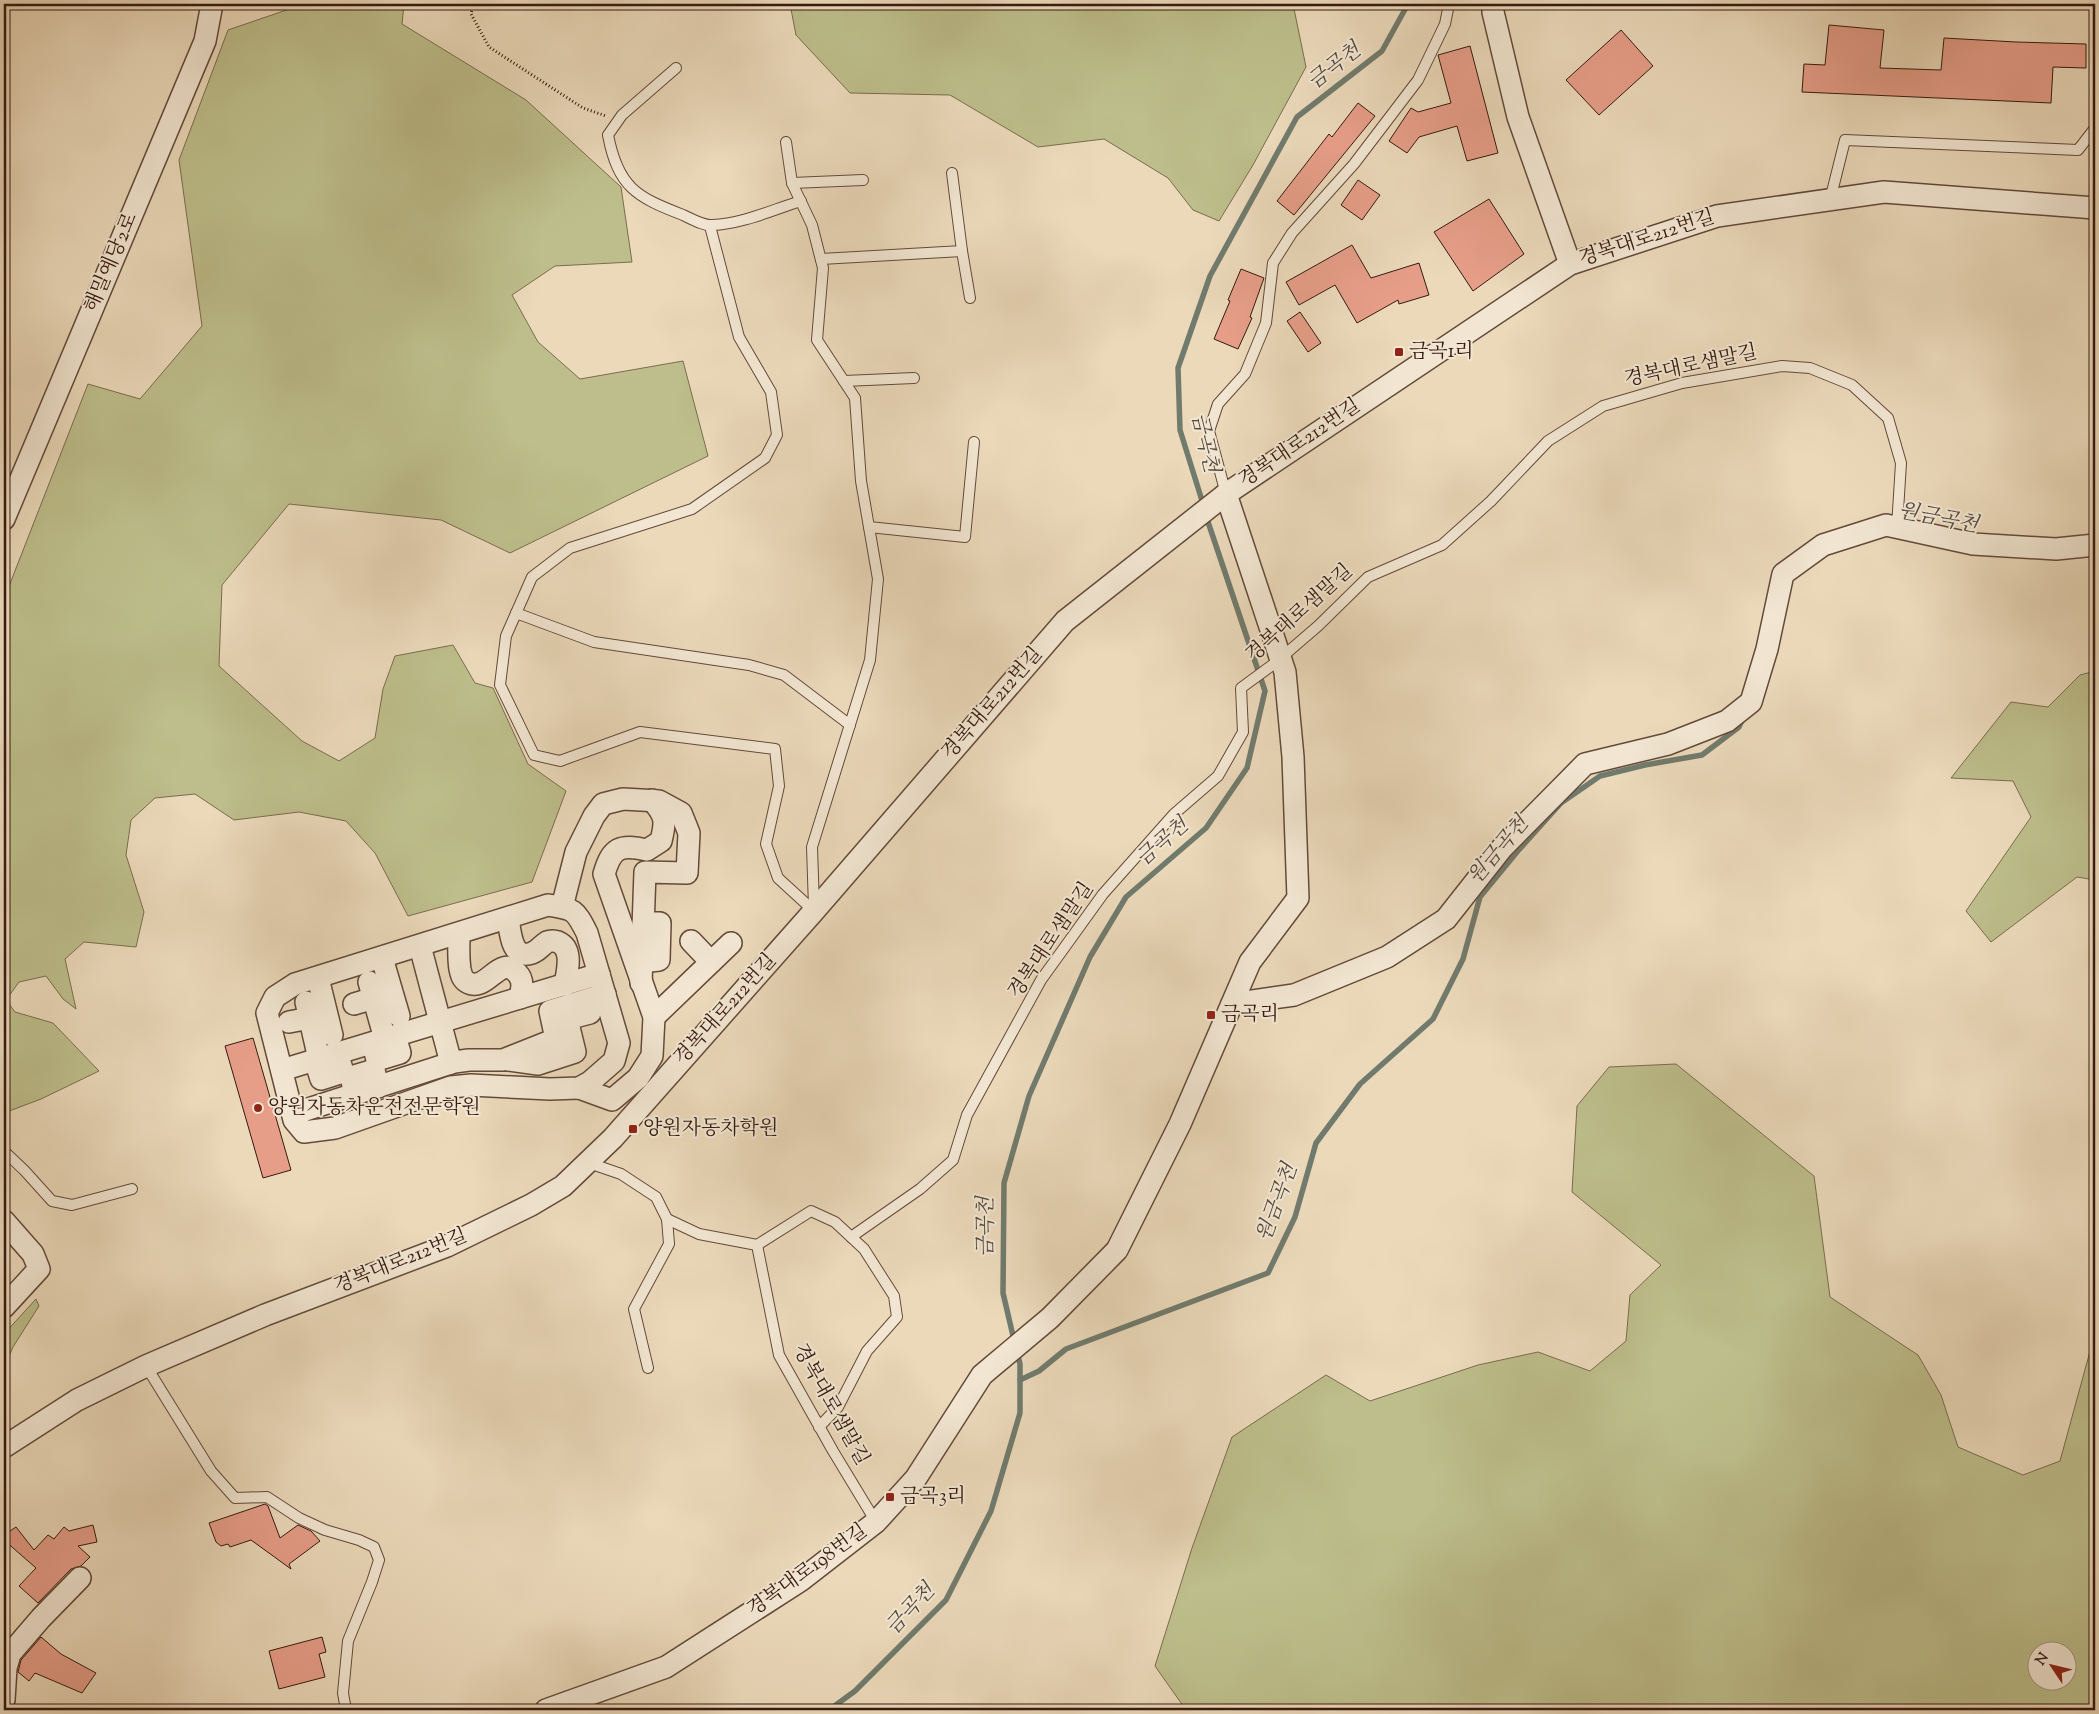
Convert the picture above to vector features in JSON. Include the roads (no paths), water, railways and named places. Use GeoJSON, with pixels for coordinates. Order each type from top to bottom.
{"type":"FeatureCollection","features":[{"type":"Feature","properties":{"kind":"street","name":"해밀예당2로"},"geometry":{"type":"LineString","coordinates":[[4,519],[205,41],[212,4]]}},
{"type":"Feature","properties":{"kind":"street"},"geometry":{"type":"LineString","coordinates":[[1493,4],[1493,12],[1518,117],[1570,264]]}},
{"type":"Feature","properties":{"kind":"street","name":"경복대로212번길"},"geometry":{"type":"LineString","coordinates":[[4,1447],[77,1400],[146,1366],[265,1315],[447,1246],[531,1205],[563,1186],[589,1163],[635,1113],[814,911],[1065,621],[1226,494],[1570,264],[1716,216],[1884,192],[2095,208]]}},
{"type":"Feature","properties":{"kind":"street","name":"경복대로198번길"},"geometry":{"type":"LineString","coordinates":[[546,1710],[666,1667],[800,1581],[876,1522],[916,1478],[982,1375],[1050,1318],[1117,1250],[1180,1124],[1250,962],[1298,898],[1293,757],[1285,672],[1278,661],[1226,494]]}},
{"type":"Feature","properties":{"kind":"street"},"geometry":{"type":"LineString","coordinates":[[1232,1004],[1294,995],[1387,958],[1446,919],[1502,848],[1585,764],[1668,744],[1727,721],[1751,702],[1767,649],[1783,574],[1823,545],[1886,525],[1973,544],[2056,549],[2095,545]]}},
{"type":"Feature","properties":{"kind":"street"},"geometry":{"type":"LineString","coordinates":[[562,907],[576,852],[594,816],[603,804],[623,799],[652,800],[659,801],[682,813],[689,833],[687,873],[645,872],[640,983]]}},
{"type":"Feature","properties":{"kind":"street"},"geometry":{"type":"LineString","coordinates":[[579,1088],[590,1082],[614,1060],[619,1043],[587,933],[579,917],[569,908],[548,905],[295,984],[275,997],[267,1013],[294,1120],[304,1132],[335,1128],[451,1087],[471,1085],[550,1089],[579,1088],[612,1100],[638,1078],[652,1056],[654,1017],[640,983],[604,874],[607,863],[618,849],[630,846],[647,850],[662,841],[666,824],[663,812],[652,800]]}},
{"type":"Feature","properties":{"kind":"street"},"geometry":{"type":"LineString","coordinates":[[508,918],[511,939],[514,948],[519,952],[526,955],[533,953],[546,943],[554,940],[563,944],[567,951],[568,962],[565,984]]}},
{"type":"Feature","properties":{"kind":"street"},"geometry":{"type":"LineString","coordinates":[[459,934],[460,970],[464,980],[472,985],[480,984],[500,968],[514,969],[520,976],[522,986],[520,998]]}},
{"type":"Feature","properties":{"kind":"street"},"geometry":{"type":"LineString","coordinates":[[691,941],[711,962]]}},
{"type":"Feature","properties":{"kind":"street"},"geometry":{"type":"LineString","coordinates":[[654,1017],[731,943]]}},
{"type":"Feature","properties":{"kind":"street"},"geometry":{"type":"LineString","coordinates":[[420,946],[451,1063]]}},
{"type":"Feature","properties":{"kind":"street"},"geometry":{"type":"LineString","coordinates":[[282,1070],[356,1022],[382,958]]}},
{"type":"Feature","properties":{"kind":"street"},"geometry":{"type":"LineString","coordinates":[[318,978],[356,1022]]}},
{"type":"Feature","properties":{"kind":"street"},"geometry":{"type":"LineString","coordinates":[[288,1022],[441,1023],[565,984],[604,992]]}},
{"type":"Feature","properties":{"kind":"street"},"geometry":{"type":"LineString","coordinates":[[293,1114],[451,1063],[469,1060],[502,1060],[538,1064],[575,1052],[567,1019],[604,992]]}},
{"type":"Feature","properties":{"kind":"street"},"geometry":{"type":"LineString","coordinates":[[620,1092],[635,1113]]}},
{"type":"Feature","properties":{"kind":"street"},"geometry":{"type":"LineString","coordinates":[[4,1221],[32,1254],[39,1269],[4,1307]]}},
{"type":"Feature","properties":{"kind":"street"},"geometry":{"type":"LineString","coordinates":[[4,1700],[6,1668],[10,1654],[40,1618],[80,1578]]}},
{"type":"Feature","properties":{"kind":"lane"},"geometry":{"type":"LineString","coordinates":[[1226,494],[1209,431],[1218,404],[1245,374],[1266,323],[1273,263],[1292,233],[1354,164],[1418,80],[1445,24],[1449,4]]}},
{"type":"Feature","properties":{"kind":"lane"},"geometry":{"type":"LineString","coordinates":[[676,68],[622,116],[608,134],[612,156],[623,180],[650,202],[710,226],[743,220],[801,201]]}},
{"type":"Feature","properties":{"kind":"lane"},"geometry":{"type":"LineString","coordinates":[[1830,200],[1845,140],[2078,150],[2095,128]]}},
{"type":"Feature","properties":{"kind":"lane"},"geometry":{"type":"LineString","coordinates":[[786,142],[792,182],[812,225],[823,268],[817,340],[855,398],[861,481],[878,579],[870,660],[812,847],[814,911]]}},
{"type":"Feature","properties":{"kind":"lane"},"geometry":{"type":"LineString","coordinates":[[952,173],[970,298]]}},
{"type":"Feature","properties":{"kind":"lane"},"geometry":{"type":"LineString","coordinates":[[792,182],[863,180]]}},
{"type":"Feature","properties":{"kind":"lane"},"geometry":{"type":"LineString","coordinates":[[710,226],[738,337],[771,392],[777,435],[765,458],[692,509],[570,548],[532,577],[506,636],[500,686],[534,755],[560,761],[640,732],[775,749],[779,786],[766,844],[778,878],[814,911]]}},
{"type":"Feature","properties":{"kind":"lane"},"geometry":{"type":"LineString","coordinates":[[821,259],[962,251]]}},
{"type":"Feature","properties":{"kind":"lane","name":"경복대로샘말길"},"geometry":{"type":"LineString","coordinates":[[851,1237],[920,1189],[952,1160],[967,1115],[1041,980],[1103,894],[1174,814],[1218,776],[1243,732],[1241,688],[1278,661],[1318,626],[1368,577],[1442,545],[1491,501],[1548,441],[1603,406],[1682,383],[1782,366],[1810,368],[1852,385],[1888,418],[1901,463],[1897,527]]}},
{"type":"Feature","properties":{"kind":"lane"},"geometry":{"type":"LineString","coordinates":[[844,381],[914,378]]}},
{"type":"Feature","properties":{"kind":"lane"},"geometry":{"type":"LineString","coordinates":[[869,527],[965,537],[974,442]]}},
{"type":"Feature","properties":{"kind":"lane"},"geometry":{"type":"LineString","coordinates":[[516,613],[594,642],[749,665],[784,675],[850,725]]}},
{"type":"Feature","properties":{"kind":"lane"},"geometry":{"type":"LineString","coordinates":[[4,1151],[24,1170],[52,1202],[72,1204],[132,1189]]}},
{"type":"Feature","properties":{"kind":"lane"},"geometry":{"type":"LineString","coordinates":[[589,1163],[620,1174],[656,1197],[667,1219],[669,1244],[634,1310],[648,1368]]}},
{"type":"Feature","properties":{"kind":"lane"},"geometry":{"type":"LineString","coordinates":[[667,1219],[699,1234],[758,1245],[811,1210],[835,1222],[864,1249],[894,1296],[898,1317],[867,1351],[838,1407],[819,1427]]}},
{"type":"Feature","properties":{"kind":"lane","name":"경복대로샘말길"},"geometry":{"type":"LineString","coordinates":[[758,1245],[779,1355],[819,1427],[876,1522]]}},
{"type":"Feature","properties":{"kind":"lane"},"geometry":{"type":"LineString","coordinates":[[146,1366],[211,1472],[235,1498],[267,1497],[300,1518],[325,1530],[359,1540],[374,1548],[379,1560],[348,1641],[343,1693],[346,1710]]}},
{"type":"Feature","properties":{"kind":"waterway","name":"금곡천"},"geometry":{"type":"LineString","coordinates":[[1204,507],[1180,430],[1178,368],[1210,276],[1297,117],[1382,51],[1408,4]]}},
{"type":"Feature","properties":{"kind":"waterway","name":"금곡천"},"geometry":{"type":"LineString","coordinates":[[1014,1340],[1003,1293],[1004,1183],[1029,1096],[1090,957],[1126,897],[1206,828],[1247,768],[1265,691],[1206,516]]}},
{"type":"Feature","properties":{"kind":"waterway","name":"원금곡천"},"geometry":{"type":"LineString","coordinates":[[1020,1380],[1039,1371],[1066,1349],[1268,1273],[1295,1217],[1316,1143],[1360,1084],[1433,1019],[1463,959],[1480,897],[1517,852],[1561,803],[1600,776],[1645,765],[1702,755],[1739,727],[1743,718]]}},
{"type":"Feature","properties":{"kind":"waterway","name":"금곡천"},"geometry":{"type":"LineString","coordinates":[[829,1710],[855,1691],[946,1600],[991,1511],[1020,1413],[1020,1364],[1017,1352]]}},
{"type":"Feature","properties":{"kind":"place","name":"금곡1리"},"geometry":{"type":"Point","coordinates":[1399,352]}},
{"type":"Feature","properties":{"kind":"place","name":"금곡리"},"geometry":{"type":"Point","coordinates":[1211,1015]}},
{"type":"Feature","properties":{"kind":"place","name":"양원자동차운전전문학원"},"geometry":{"type":"Point","coordinates":[258,1108]}},
{"type":"Feature","properties":{"kind":"place","name":"양원자동차학원"},"geometry":{"type":"Point","coordinates":[633,1129]}},
{"type":"Feature","properties":{"kind":"place","name":"금곡3리"},"geometry":{"type":"Point","coordinates":[890,1497]}}]}
